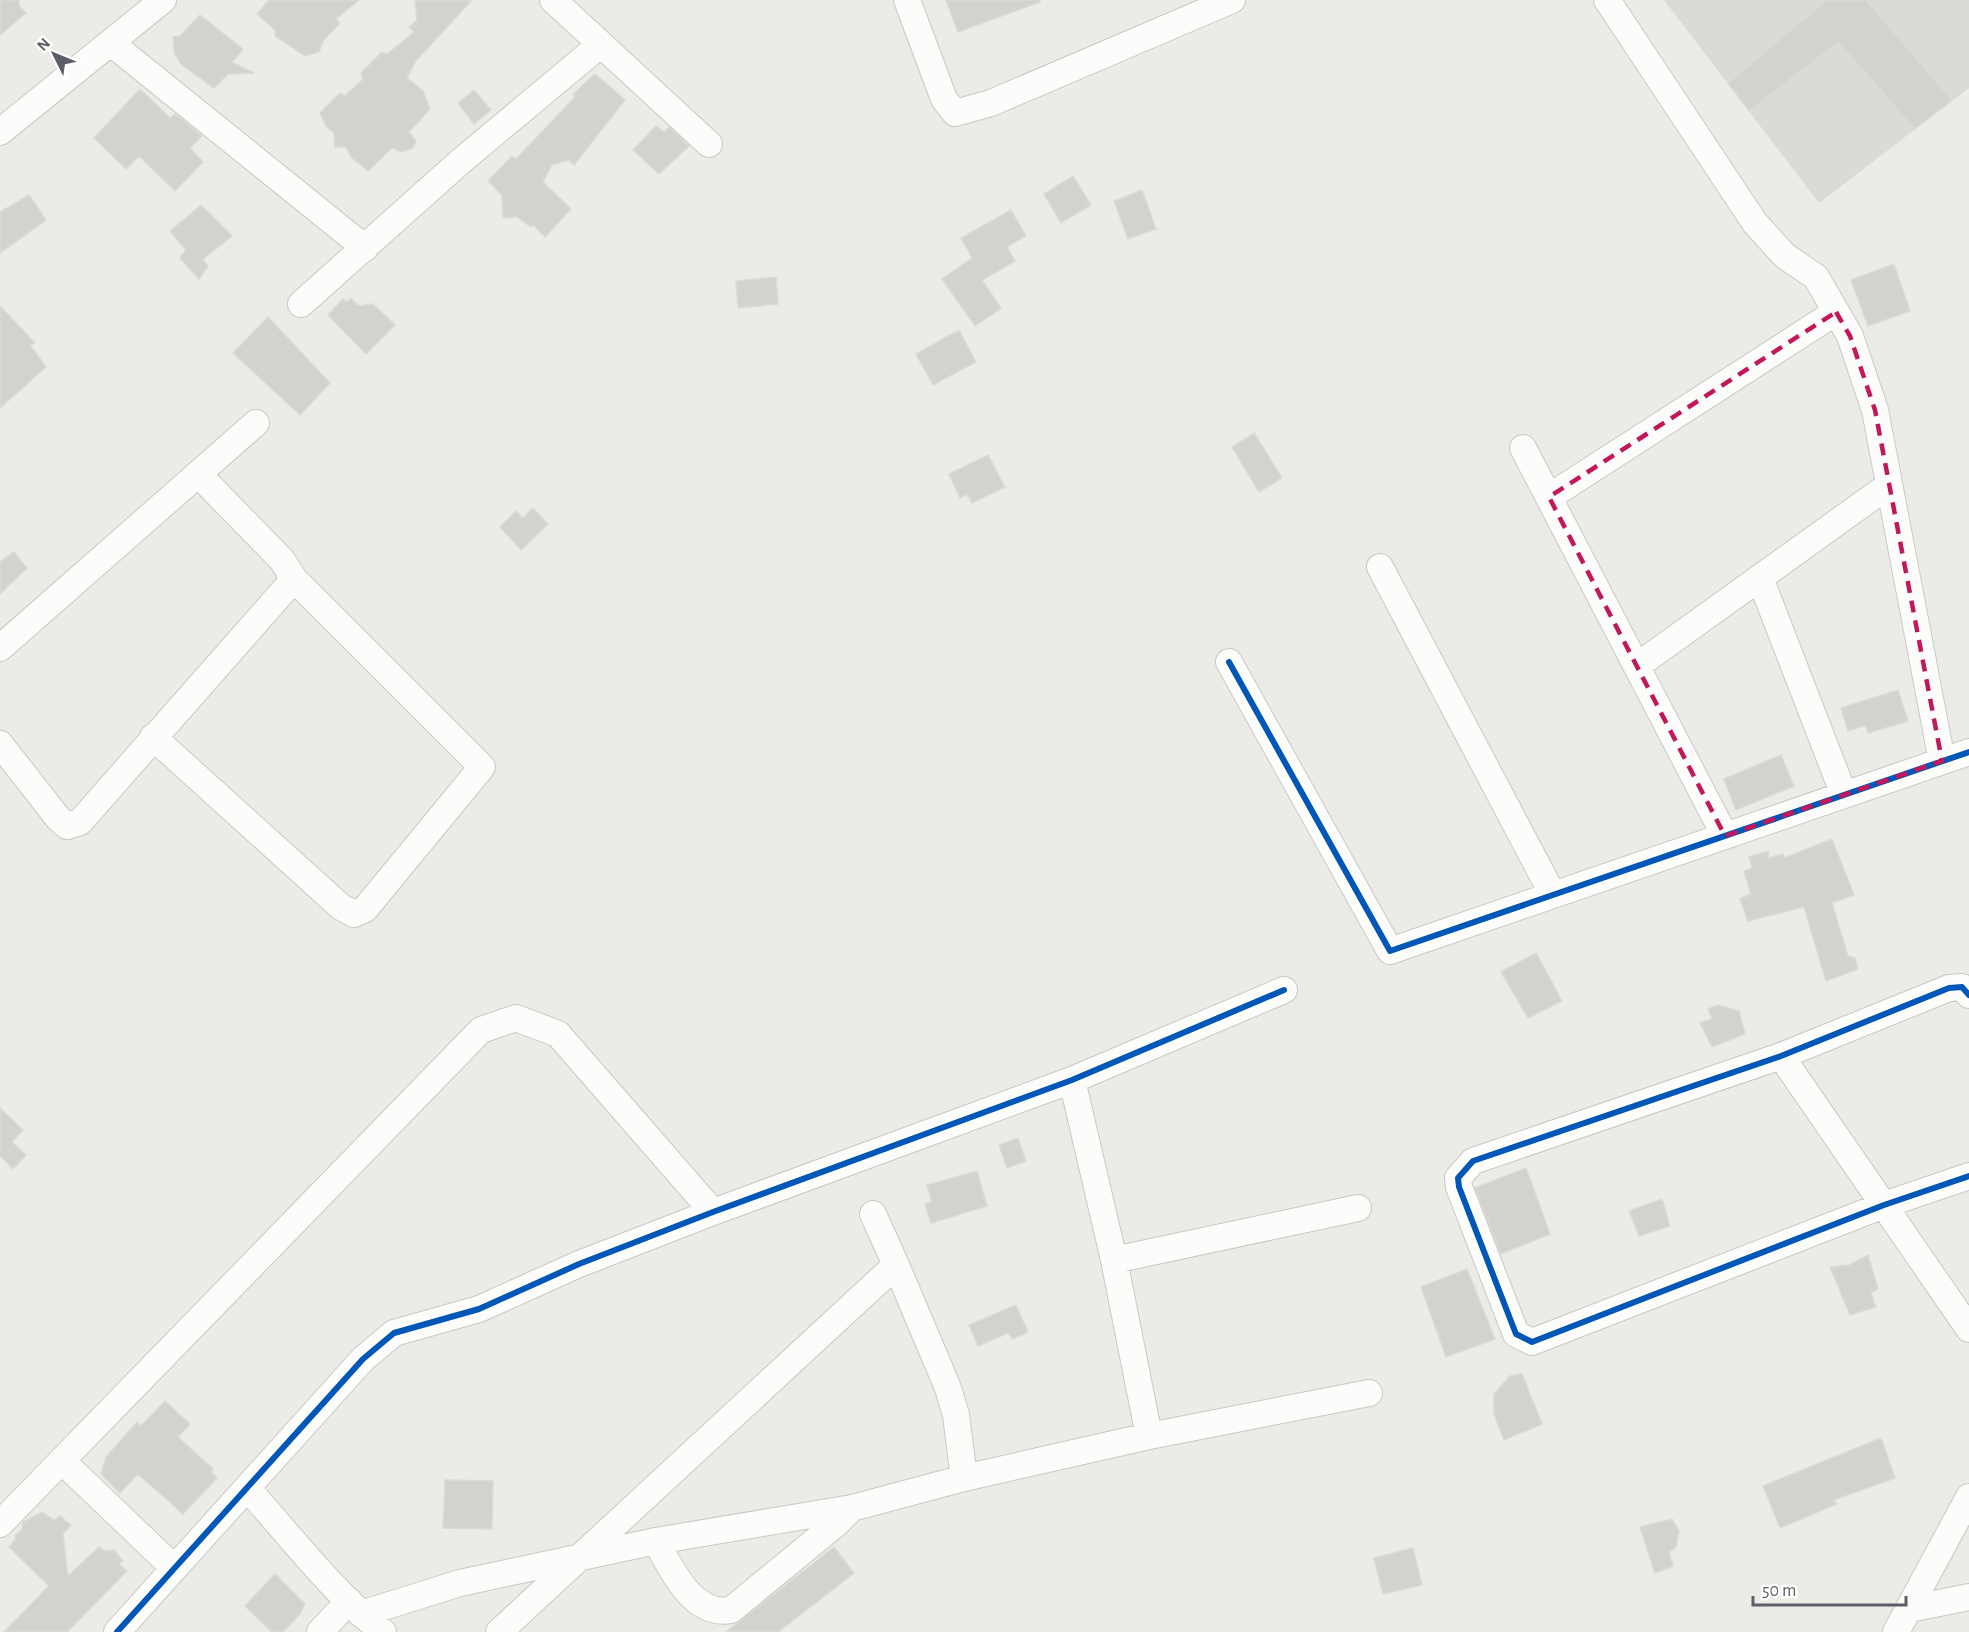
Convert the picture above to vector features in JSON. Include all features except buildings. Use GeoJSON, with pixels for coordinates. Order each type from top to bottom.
{"type":"FeatureCollection","features":[{"type":"Feature","properties":{"kind":"street"},"geometry":{"type":"LineString","coordinates":[[0,132],[163,0]]}},
{"type":"Feature","properties":{"kind":"street"},"geometry":{"type":"LineString","coordinates":[[553,0],[709,144]]}},
{"type":"Feature","properties":{"kind":"street"},"geometry":{"type":"LineString","coordinates":[[907,0],[944,99],[955,112],[991,103],[1232,0]]}},
{"type":"Feature","properties":{"kind":"street"},"geometry":{"type":"LineString","coordinates":[[1607,0],[1755,223],[1785,256],[1816,277],[1850,336],[1875,410],[1942,760]]}},
{"type":"Feature","properties":{"kind":"street"},"geometry":{"type":"LineString","coordinates":[[111,43],[365,248]]}},
{"type":"Feature","properties":{"kind":"street"},"geometry":{"type":"LineString","coordinates":[[301,304],[461,161],[600,45]]}},
{"type":"Feature","properties":{"kind":"street"},"geometry":{"type":"LineString","coordinates":[[1549,497],[1836,312]]}},
{"type":"Feature","properties":{"kind":"street"},"geometry":{"type":"LineString","coordinates":[[0,648],[256,423]]}},
{"type":"Feature","properties":{"kind":"street"},"geometry":{"type":"LineString","coordinates":[[1523,448],[1725,836]]}},
{"type":"Feature","properties":{"kind":"street"},"geometry":{"type":"LineString","coordinates":[[153,737],[341,907],[354,914],[365,909],[482,767],[294,579],[282,560],[198,474]]}},
{"type":"Feature","properties":{"kind":"street"},"geometry":{"type":"LineString","coordinates":[[1637,666],[1889,484]]}},
{"type":"Feature","properties":{"kind":"street"},"geometry":{"type":"LineString","coordinates":[[1380,567],[1553,895]]}},
{"type":"Feature","properties":{"kind":"street"},"geometry":{"type":"LineString","coordinates":[[1760,578],[1844,795]]}},
{"type":"Feature","properties":{"kind":"street"},"geometry":{"type":"LineString","coordinates":[[0,744],[58,818],[67,826],[80,822],[294,579]]}},
{"type":"Feature","properties":{"kind":"street"},"geometry":{"type":"LineString","coordinates":[[1229,662],[1390,951],[1969,752]]}},
{"type":"Feature","properties":{"kind":"street"},"geometry":{"type":"LineString","coordinates":[[1969,995],[1962,987],[1949,988],[1781,1056],[1473,1161],[1458,1178],[1516,1334],[1532,1342],[1884,1205],[1969,1176]]}},
{"type":"Feature","properties":{"kind":"street"},"geometry":{"type":"LineString","coordinates":[[117,1632],[363,1359],[394,1333],[479,1309],[579,1264],[713,1212],[1072,1080],[1284,990]]}},
{"type":"Feature","properties":{"kind":"street"},"geometry":{"type":"LineString","coordinates":[[0,1524],[481,1030],[516,1018],[558,1034],[713,1212]]}},
{"type":"Feature","properties":{"kind":"street"},"geometry":{"type":"LineString","coordinates":[[1781,1056],[1969,1329]]}},
{"type":"Feature","properties":{"kind":"street"},"geometry":{"type":"LineString","coordinates":[[1072,1080],[1114,1260],[1149,1436]]}},
{"type":"Feature","properties":{"kind":"street"},"geometry":{"type":"LineString","coordinates":[[1114,1260],[1358,1208]]}},
{"type":"Feature","properties":{"kind":"street"},"geometry":{"type":"LineString","coordinates":[[873,1214],[948,1388],[956,1415],[964,1478]]}},
{"type":"Feature","properties":{"kind":"street"},"geometry":{"type":"LineString","coordinates":[[499,1632],[896,1265]]}},
{"type":"Feature","properties":{"kind":"street"},"geometry":{"type":"LineString","coordinates":[[320,1632],[355,1608],[585,1554],[852,1508],[964,1478],[1149,1436],[1369,1393]]}},
{"type":"Feature","properties":{"kind":"street"},"geometry":{"type":"LineString","coordinates":[[62,1461],[174,1568]]}},
{"type":"Feature","properties":{"kind":"street"},"geometry":{"type":"LineString","coordinates":[[247,1488],[355,1608],[383,1632]]}},
{"type":"Feature","properties":{"kind":"street"},"geometry":{"type":"LineString","coordinates":[[1896,1632],[1969,1497]]}},
{"type":"Feature","properties":{"kind":"street"},"geometry":{"type":"LineString","coordinates":[[656,1541],[674,1573],[695,1599],[720,1612],[731,1610],[744,1602],[852,1508]]}},
{"type":"Feature","properties":{"kind":"street"},"geometry":{"type":"LineString","coordinates":[[1909,1609],[1969,1597]]}},
{"type":"Feature","properties":{"kind":"highlighted area"},"geometry":{"type":"Polygon","coordinates":[[[1836,312],[1850,336],[1875,410],[1942,761],[1725,836],[1549,497],[1836,312]]]}},
{"type":"Feature","properties":{"kind":"shaded area"},"geometry":{"type":"Polygon","coordinates":[[[1664,0],[1969,0],[1969,88],[1819,203],[1664,0]]]}},
{"type":"Feature","properties":{"kind":"cycle path"},"geometry":{"type":"LineString","coordinates":[[1229,662],[1390,951],[1969,752]]}},
{"type":"Feature","properties":{"kind":"cycle path"},"geometry":{"type":"LineString","coordinates":[[1969,995],[1962,987],[1949,988],[1781,1056],[1473,1161],[1458,1178],[1459,1187],[1516,1334],[1532,1342],[1884,1205],[1969,1176]]}},
{"type":"Feature","properties":{"kind":"cycle path"},"geometry":{"type":"LineString","coordinates":[[117,1632],[363,1359],[394,1333],[479,1309],[579,1264],[713,1212],[1072,1080],[1284,990]]}}]}
